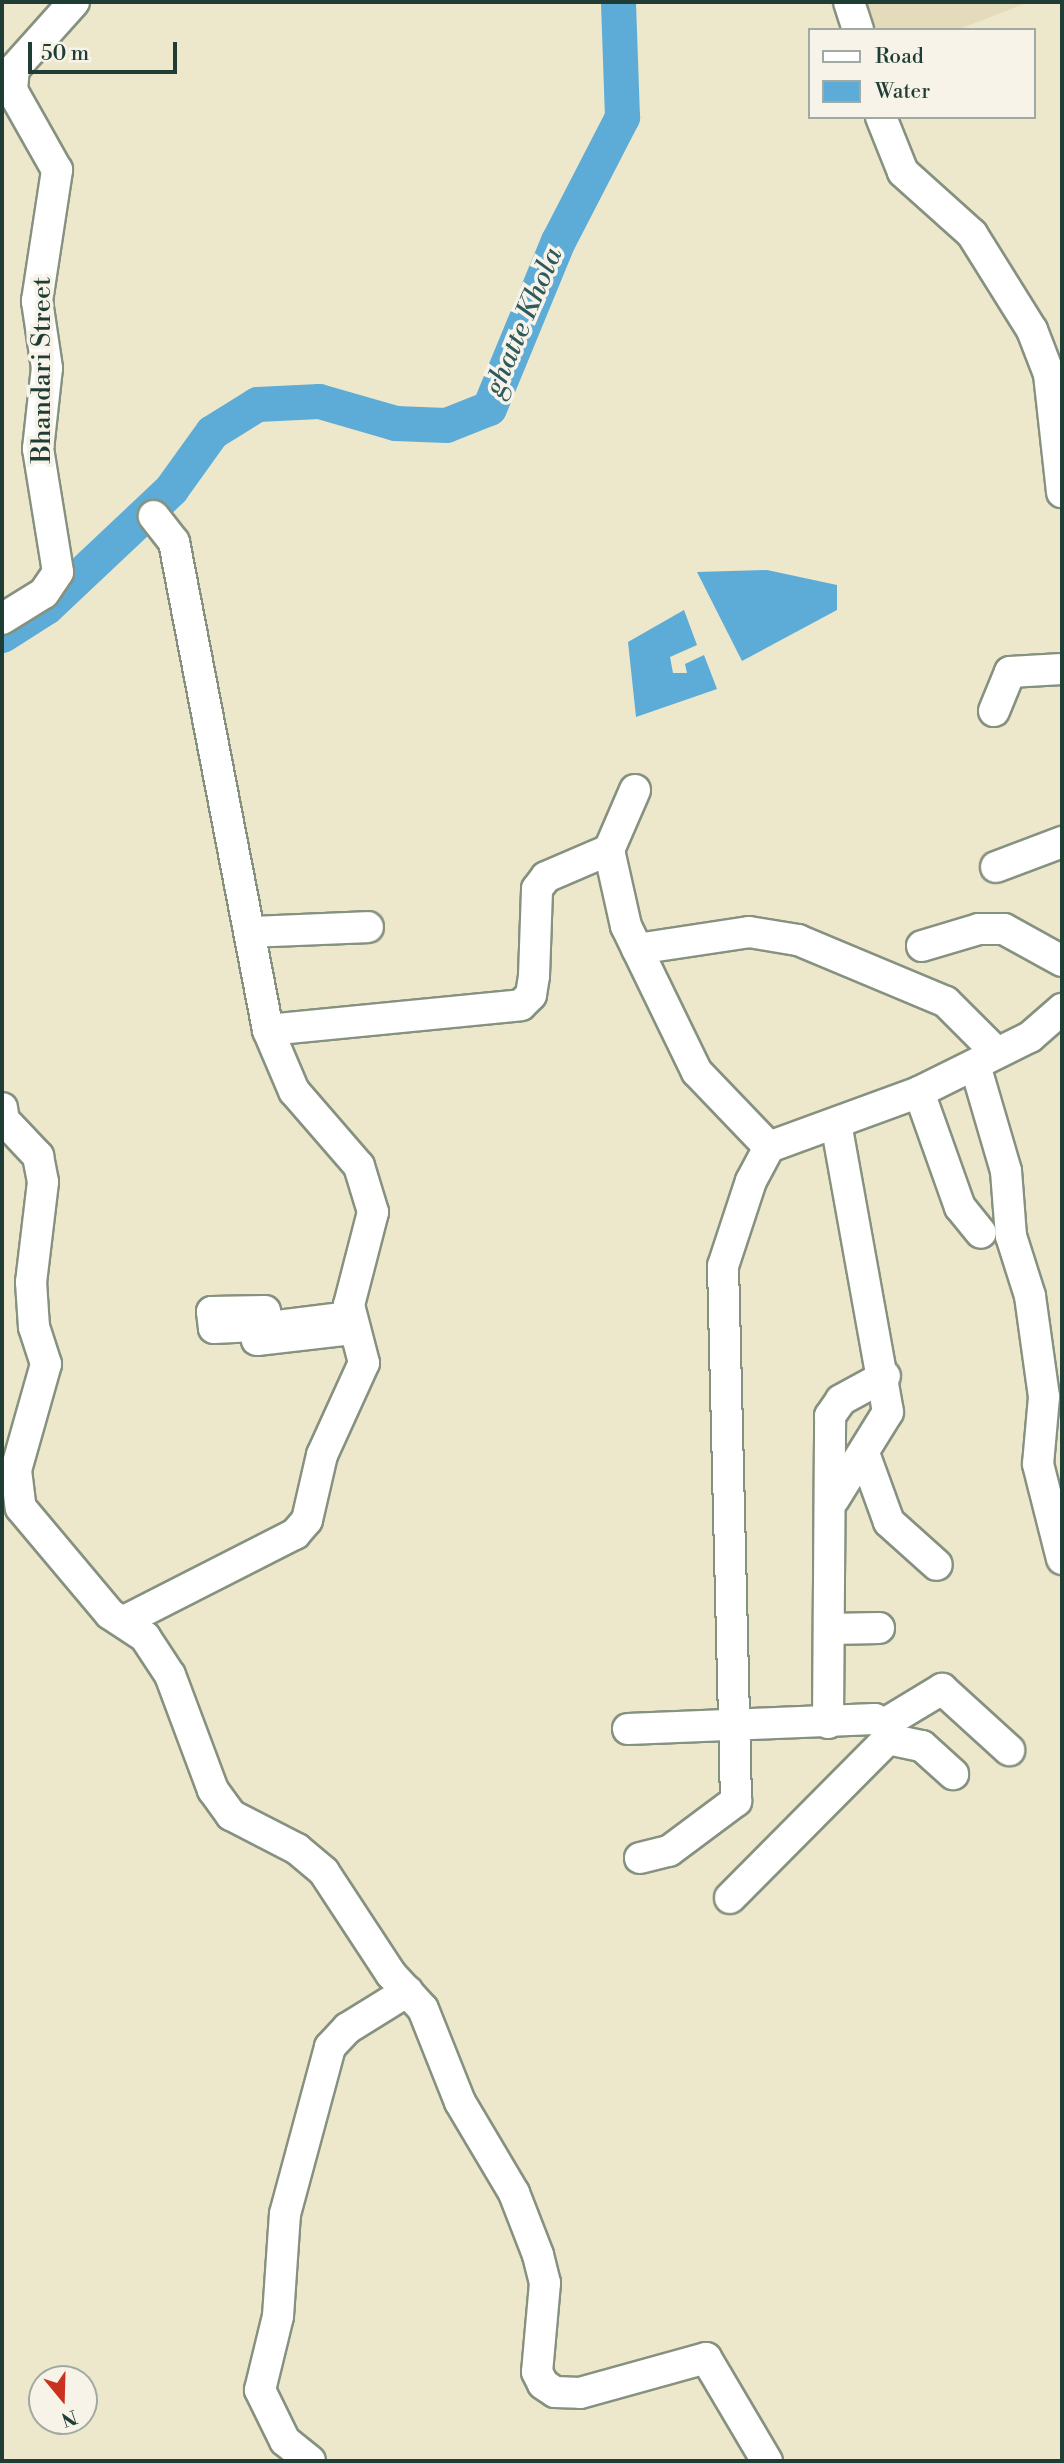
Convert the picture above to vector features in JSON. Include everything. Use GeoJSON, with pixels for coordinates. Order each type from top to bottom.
{"type":"FeatureCollection","features":[{"type":"Feature","properties":{"kind":"street","name":"Bhandari Street"},"geometry":{"type":"LineString","coordinates":[[2,619],[44,593],[58,572],[38,449],[47,368],[37,301],[57,170],[12,90],[13,69],[74,2]]}},
{"type":"Feature","properties":{"kind":"street"},"geometry":{"type":"LineString","coordinates":[[849,2],[857,28]]}},
{"type":"Feature","properties":{"kind":"street"},"geometry":{"type":"LineString","coordinates":[[882,119],[902,172],[972,234],[1032,330],[1049,374],[1062,492]]}},
{"type":"Feature","properties":{"kind":"street"},"geometry":{"type":"LineString","coordinates":[[126,1620],[295,1534],[307,1520],[322,1455],[358,1385],[364,1363],[352,1323],[373,1212],[368,1192],[344,1143],[294,1091],[268,1030],[174,542],[154,516]]}},
{"type":"Feature","properties":{"kind":"street"},"geometry":{"type":"LineString","coordinates":[[994,710],[1010,672],[1062,669]]}},
{"type":"Feature","properties":{"kind":"street"},"geometry":{"type":"LineString","coordinates":[[635,790],[609,850],[637,949],[697,1072],[769,1147]]}},
{"type":"Feature","properties":{"kind":"street"},"geometry":{"type":"LineString","coordinates":[[996,867],[1062,842]]}},
{"type":"Feature","properties":{"kind":"street"},"geometry":{"type":"LineString","coordinates":[[268,1030],[521,1005],[531,995],[534,976],[537,889],[546,877],[609,850]]}},
{"type":"Feature","properties":{"kind":"street"},"geometry":{"type":"LineString","coordinates":[[250,932],[368,927]]}},
{"type":"Feature","properties":{"kind":"street"},"geometry":{"type":"LineString","coordinates":[[922,946],[979,929],[1004,929],[1062,961]]}},
{"type":"Feature","properties":{"kind":"street"},"geometry":{"type":"LineString","coordinates":[[637,949],[749,932],[798,940],[946,1002],[986,1059],[1006,1171],[1011,1236],[1030,1296],[1044,1398],[1038,1464],[1062,1559]]}},
{"type":"Feature","properties":{"kind":"street"},"geometry":{"type":"LineString","coordinates":[[640,1858],[668,1850],[736,1801],[723,1266],[729,1235],[769,1147],[919,1093],[1030,1037],[1062,1009]]}},
{"type":"Feature","properties":{"kind":"street"},"geometry":{"type":"LineString","coordinates":[[919,1093],[960,1207],[981,1233]]}},
{"type":"Feature","properties":{"kind":"street"},"geometry":{"type":"LineString","coordinates":[[2,1108],[4,1120],[38,1156],[43,1182],[31,1282],[34,1327],[46,1364],[16,1469],[21,1508],[110,1614],[126,1620],[170,1675],[207,1778],[230,1815],[297,1849],[324,1872],[433,2027],[460,2102],[526,2219],[545,2283],[537,2372],[543,2384],[555,2392],[580,2393],[706,2358],[767,2461]]}},
{"type":"Feature","properties":{"kind":"street"},"geometry":{"type":"LineString","coordinates":[[834,1499],[888,1412],[885,1376],[836,1124]]}},
{"type":"Feature","properties":{"kind":"street"},"geometry":{"type":"LineString","coordinates":[[828,1723],[834,1499],[830,1416],[841,1400],[885,1376]]}},
{"type":"Feature","properties":{"kind":"street"},"geometry":{"type":"LineString","coordinates":[[864,1453],[889,1522],[937,1566]]}},
{"type":"Feature","properties":{"kind":"street"},"geometry":{"type":"LineString","coordinates":[[830,1629],[879,1628]]}},
{"type":"Feature","properties":{"kind":"street"},"geometry":{"type":"LineString","coordinates":[[730,1898],[886,1731],[942,1689],[1009,1750]]}},
{"type":"Feature","properties":{"kind":"street"},"geometry":{"type":"LineString","coordinates":[[628,1729],[733,1729],[828,1723],[886,1731],[922,1746],[953,1774]]}},
{"type":"Feature","properties":{"kind":"street"},"geometry":{"type":"LineString","coordinates":[[310,2461],[285,2441],[260,2390],[278,2316],[285,2214],[330,2046],[348,2028],[408,1991]]}},
{"type":"Feature","properties":{"kind":"shaded area"},"geometry":{"type":"Polygon","coordinates":[[[863,2],[1029,2],[962,28],[876,28],[863,2]]]}},
{"type":"Feature","properties":{"kind":"water"},"geometry":{"type":"Polygon","coordinates":[[[767,570],[837,585],[837,610],[742,661],[697,572],[767,570]]]}},
{"type":"Feature","properties":{"kind":"water"},"geometry":{"type":"Polygon","coordinates":[[[684,610],[697,645],[670,657],[673,673],[687,673],[685,664],[704,655],[717,689],[636,717],[628,642],[684,610]]]}},
{"type":"Feature","properties":{"kind":"waterway","name":"ghatte Khola"},"geometry":{"type":"LineString","coordinates":[[2,635],[46,607],[171,489],[212,432],[257,404],[319,401],[395,423],[446,425],[489,408],[558,241],[622,117],[618,2]]}}]}
